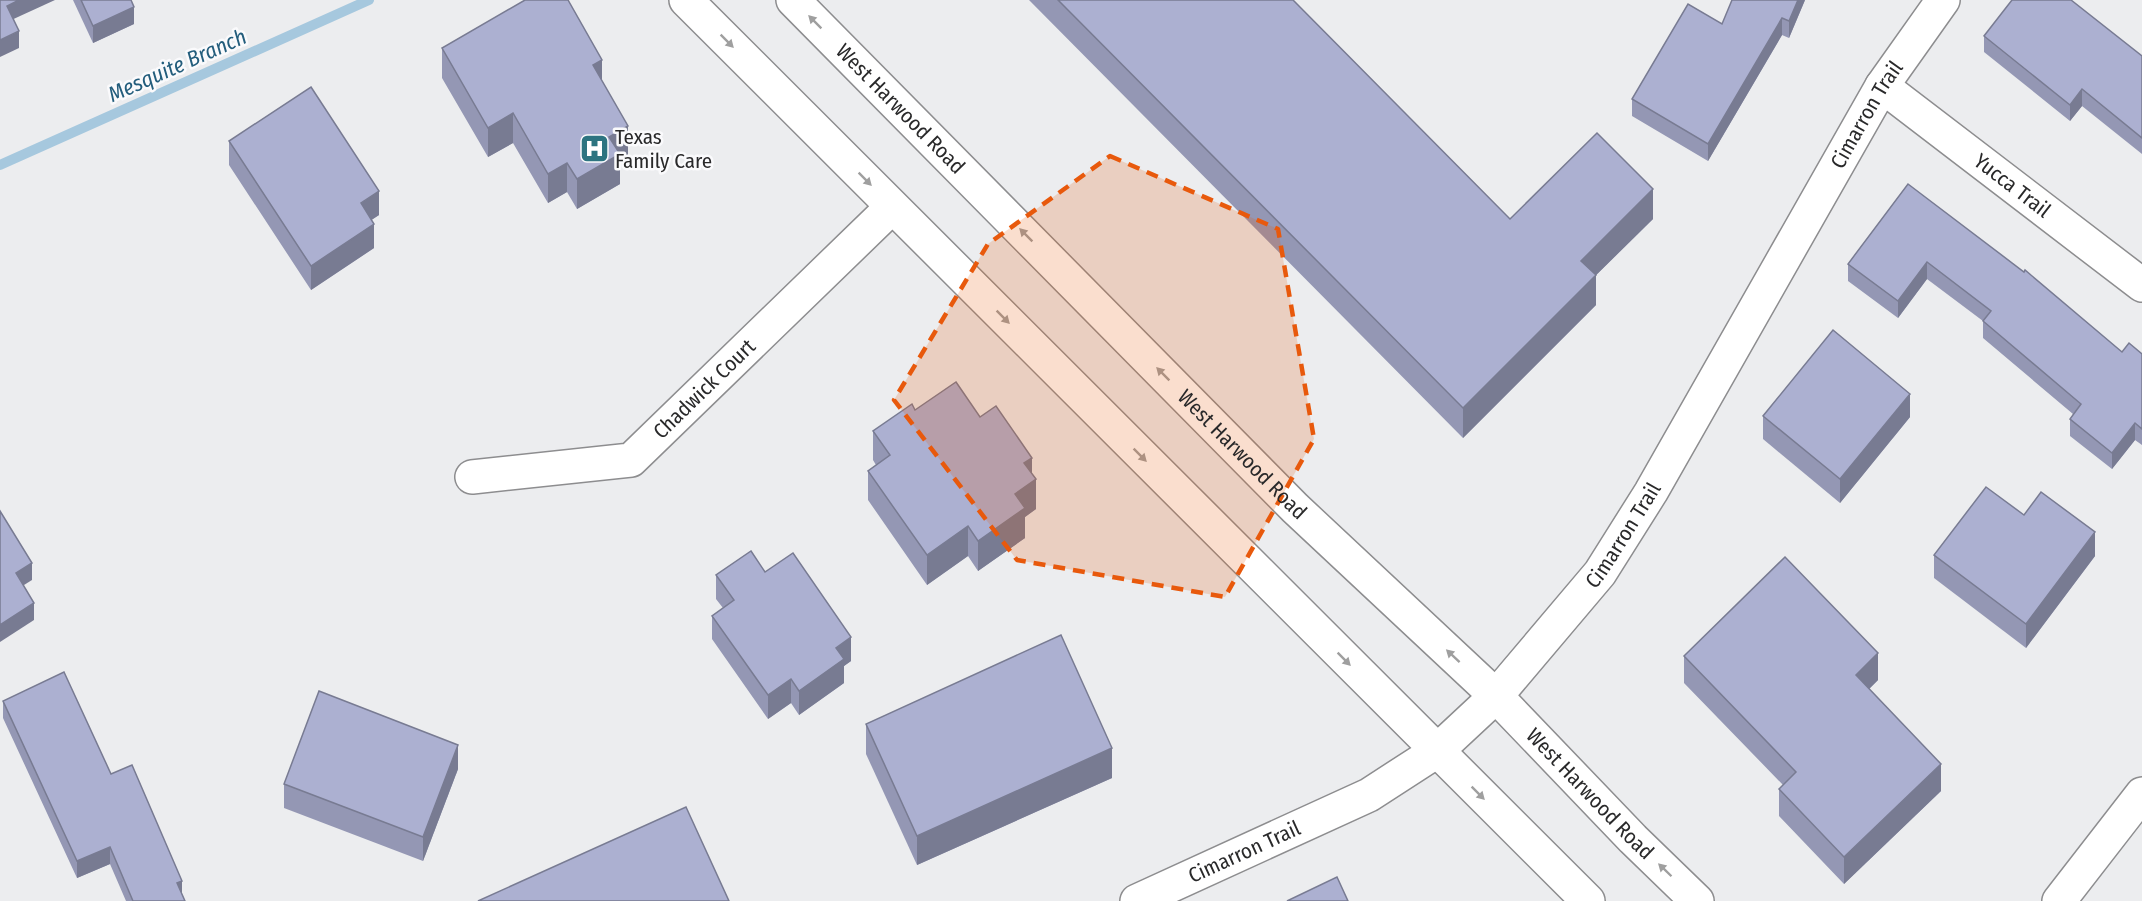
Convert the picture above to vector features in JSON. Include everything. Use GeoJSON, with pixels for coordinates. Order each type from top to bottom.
{"type":"FeatureCollection","features":[{"type":"Feature","properties":{"kind":"main road"},"geometry":{"type":"LineString","coordinates":[[686,0],[1588,901]]}},
{"type":"Feature","properties":{"kind":"main road","name":"West Harwood Road"},"geometry":{"type":"LineString","coordinates":[[793,0],[1295,508],[1496,696],[1633,839],[1697,901]]}},
{"type":"Feature","properties":{"kind":"main road","name":"Cimarron Trail"},"geometry":{"type":"LineString","coordinates":[[1137,901],[1369,795],[1437,752],[1496,696],[1600,573],[1651,492],[1882,86],[1943,0]]}},
{"type":"Feature","properties":{"kind":"main road","name":"Yucca Trail"},"geometry":{"type":"LineString","coordinates":[[1882,86],[2142,285]]}},
{"type":"Feature","properties":{"kind":"main road","name":"Chadwick Court"},"geometry":{"type":"LineString","coordinates":[[472,477],[632,460],[892,207]]}},
{"type":"Feature","properties":{"kind":"main road"},"geometry":{"type":"LineString","coordinates":[[2059,901],[2142,794]]}},
{"type":"Feature","properties":{"kind":"highlighted area"},"geometry":{"type":"Polygon","coordinates":[[[1110,156],[1278,229],[1314,439],[1225,597],[1017,560],[894,400],[988,244],[1110,156]]]}},
{"type":"Feature","properties":{"kind":"building"},"geometry":{"type":"Polygon","coordinates":[[[0,0],[19,0],[7,6],[19,31],[0,40],[0,0]]]}},
{"type":"Feature","properties":{"kind":"building"},"geometry":{"type":"Polygon","coordinates":[[[81,0],[131,0],[134,7],[93,26],[81,0]]]}},
{"type":"Feature","properties":{"kind":"building"},"geometry":{"type":"Polygon","coordinates":[[[525,0],[568,0],[602,60],[593,65],[628,126],[609,137],[620,154],[577,179],[567,163],[548,174],[513,113],[488,128],[442,48],[525,0]]]}},
{"type":"Feature","properties":{"kind":"building"},"geometry":{"type":"Polygon","coordinates":[[[1058,0],[1293,0],[1510,219],[1597,133],[1653,189],[1581,261],[1596,275],[1463,408],[1058,0]]]}},
{"type":"Feature","properties":{"kind":"building"},"geometry":{"type":"Polygon","coordinates":[[[1732,0],[1798,0],[1789,21],[1782,18],[1708,144],[1632,99],[1688,4],[1722,24],[1732,0]]]}},
{"type":"Feature","properties":{"kind":"building"},"geometry":{"type":"Polygon","coordinates":[[[2012,0],[2071,0],[2142,56],[2142,138],[2082,89],[2070,105],[1984,36],[2012,0]]]}},
{"type":"Feature","properties":{"kind":"building"},"geometry":{"type":"Polygon","coordinates":[[[311,87],[379,191],[361,203],[374,224],[311,266],[229,141],[311,87]]]}},
{"type":"Feature","properties":{"kind":"building"},"geometry":{"type":"Polygon","coordinates":[[[1908,184],[2024,272],[2025,270],[2122,352],[2129,343],[2142,354],[2142,429],[2135,423],[2112,453],[2070,419],[2081,404],[1983,321],[1991,311],[1927,262],[1898,301],[1848,264],[1908,184]]]}},
{"type":"Feature","properties":{"kind":"building"},"geometry":{"type":"Polygon","coordinates":[[[1833,330],[1910,394],[1840,479],[1763,416],[1833,330]]]}},
{"type":"Feature","properties":{"kind":"building"},"geometry":{"type":"Polygon","coordinates":[[[956,382],[980,417],[996,406],[1032,458],[1024,463],[1036,479],[1015,494],[1025,508],[978,541],[968,526],[927,555],[868,471],[890,455],[873,431],[912,404],[915,410],[956,382]]]}},
{"type":"Feature","properties":{"kind":"building"},"geometry":{"type":"Polygon","coordinates":[[[1986,487],[2024,515],[2041,492],[2095,532],[2026,624],[1934,555],[1986,487]]]}},
{"type":"Feature","properties":{"kind":"building"},"geometry":{"type":"Polygon","coordinates":[[[0,511],[32,563],[16,573],[34,603],[0,625],[0,511]]]}},
{"type":"Feature","properties":{"kind":"building"},"geometry":{"type":"Polygon","coordinates":[[[751,551],[765,572],[793,553],[851,637],[836,648],[844,659],[799,691],[791,679],[768,695],[712,616],[734,600],[716,575],[751,551]]]}},
{"type":"Feature","properties":{"kind":"building"},"geometry":{"type":"Polygon","coordinates":[[[1785,557],[1878,653],[1856,675],[1941,764],[1844,857],[1779,789],[1796,772],[1684,656],[1785,557]]]}},
{"type":"Feature","properties":{"kind":"building"},"geometry":{"type":"Polygon","coordinates":[[[1061,635],[1112,748],[917,836],[866,724],[1061,635]]]}},
{"type":"Feature","properties":{"kind":"building"},"geometry":{"type":"Polygon","coordinates":[[[64,672],[111,774],[132,765],[182,881],[177,883],[185,901],[133,901],[110,847],[77,861],[3,701],[64,672]]]}},
{"type":"Feature","properties":{"kind":"building"},"geometry":{"type":"Polygon","coordinates":[[[319,691],[458,745],[423,837],[284,784],[319,691]]]}},
{"type":"Feature","properties":{"kind":"building"},"geometry":{"type":"Polygon","coordinates":[[[686,807],[729,901],[478,901],[686,807]]]}},
{"type":"Feature","properties":{"kind":"building"},"geometry":{"type":"Polygon","coordinates":[[[1337,877],[1348,901],[1287,901],[1337,877]]]}},
{"type":"Feature","properties":{"kind":"waterway","name":"Mesquite Branch"},"geometry":{"type":"LineString","coordinates":[[0,165],[369,0]]}},
{"type":"Feature","properties":{"kind":"place","name":"Texas Family Care"},"geometry":{"type":"Point","coordinates":[594,149]}}]}
